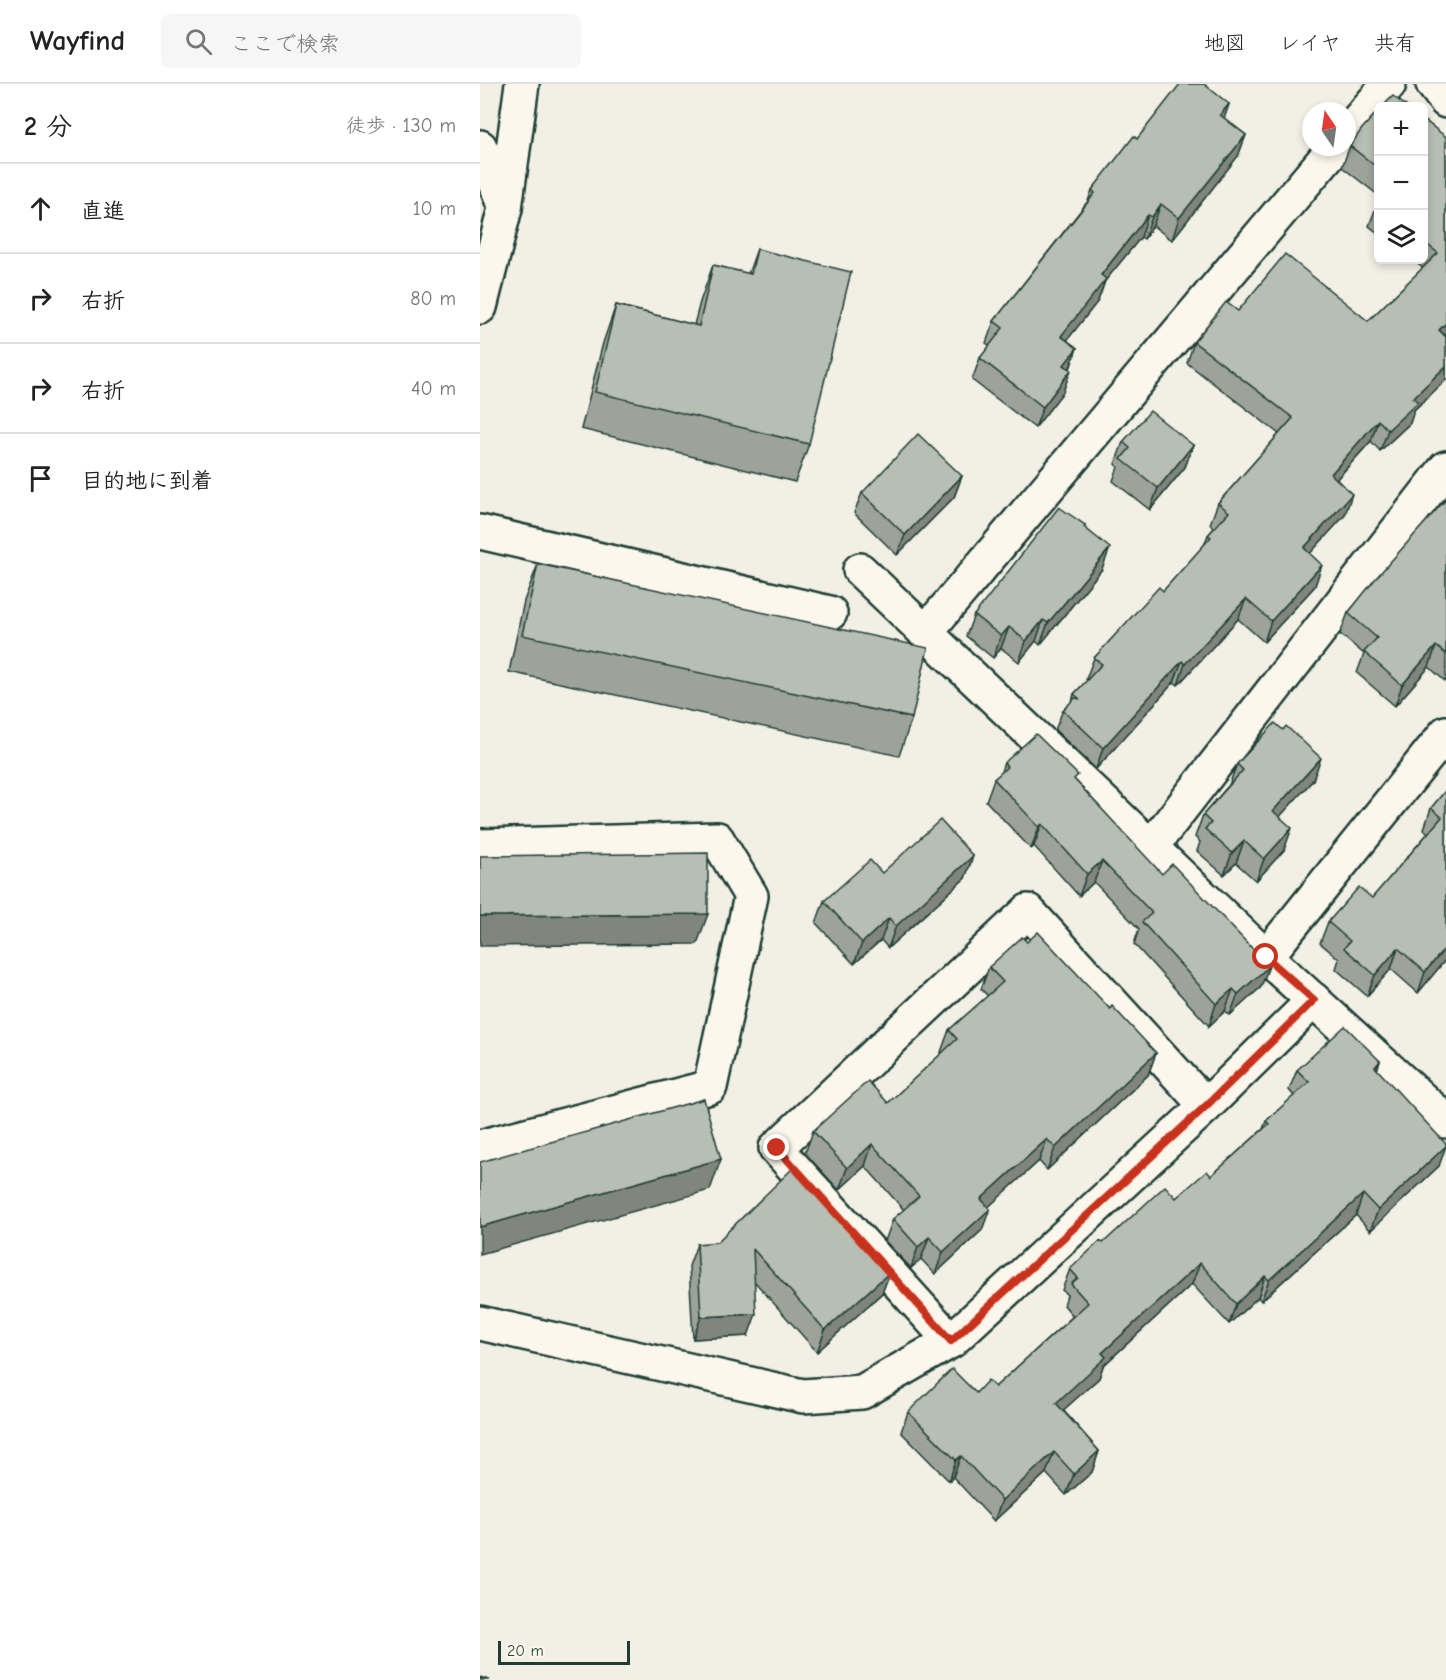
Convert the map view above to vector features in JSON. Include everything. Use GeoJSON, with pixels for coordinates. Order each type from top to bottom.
{"type":"FeatureCollection","features":[{"type":"Feature","properties":{"kind":"street"},"geometry":{"type":"LineString","coordinates":[[480,307],[505,208],[522,84]]}},
{"type":"Feature","properties":{"kind":"street"},"geometry":{"type":"LineString","coordinates":[[1356,122],[1389,84]]}},
{"type":"Feature","properties":{"kind":"street"},"geometry":{"type":"LineString","coordinates":[[1433,84],[1446,101]]}},
{"type":"Feature","properties":{"kind":"street"},"geometry":{"type":"LineString","coordinates":[[480,147],[505,208]]}},
{"type":"Feature","properties":{"kind":"street"},"geometry":{"type":"LineString","coordinates":[[925,633],[1327,156]]}},
{"type":"Feature","properties":{"kind":"street"},"geometry":{"type":"LineString","coordinates":[[1150,847],[1446,468]]}},
{"type":"Feature","properties":{"kind":"street"},"geometry":{"type":"LineString","coordinates":[[480,532],[830,613]]}},
{"type":"Feature","properties":{"kind":"street"},"geometry":{"type":"LineString","coordinates":[[860,570],[1266,957],[1446,1121]]}},
{"type":"Feature","properties":{"kind":"street"},"geometry":{"type":"LineString","coordinates":[[1266,957],[1446,733]]}},
{"type":"Feature","properties":{"kind":"street"},"geometry":{"type":"LineString","coordinates":[[480,846],[717,839],[751,896],[710,1087],[480,1148]]}},
{"type":"Feature","properties":{"kind":"street"},"geometry":{"type":"LineString","coordinates":[[951,1341],[777,1148],[1028,910],[1206,1106]]}},
{"type":"Feature","properties":{"kind":"street"},"geometry":{"type":"LineString","coordinates":[[480,1323],[803,1396],[862,1392],[951,1341],[1206,1106],[1314,1000]]}},
{"type":"Feature","properties":{"kind":"building"},"geometry":{"type":"Polygon","coordinates":[[[1180,84],[1204,84],[1229,104],[1220,115],[1246,135],[1179,218],[1161,204],[1152,217],[1148,215],[1101,275],[1106,279],[1061,336],[1077,348],[1064,365],[1071,370],[1043,407],[980,358],[1003,328],[994,321],[1095,193],[1092,190],[1134,136],[1137,139],[1180,84]]]}},
{"type":"Feature","properties":{"kind":"building"},"geometry":{"type":"Polygon","coordinates":[[[1393,96],[1401,102],[1387,102],[1393,96]]]}},
{"type":"Feature","properties":{"kind":"building"},"geometry":{"type":"Polygon","coordinates":[[[1374,115],[1374,165],[1356,151],[1356,137],[1374,115]]]}},
{"type":"Feature","properties":{"kind":"building"},"geometry":{"type":"Polygon","coordinates":[[[1428,123],[1446,137],[1446,323],[1439,330],[1446,337],[1446,366],[1413,398],[1418,402],[1388,430],[1378,420],[1331,474],[1352,494],[1304,548],[1322,565],[1271,621],[1246,599],[1185,664],[1182,661],[1103,748],[1063,710],[1075,698],[1080,699],[1074,694],[1102,664],[1094,658],[1159,587],[1163,591],[1211,537],[1208,535],[1229,512],[1218,503],[1293,418],[1194,342],[1226,302],[1238,311],[1285,254],[1368,321],[1438,253],[1428,245],[1428,123]]]}},
{"type":"Feature","properties":{"kind":"building"},"geometry":{"type":"Polygon","coordinates":[[[757,249],[851,272],[809,444],[595,392],[616,305],[699,326],[713,265],[751,274],[757,249]]]}},
{"type":"Feature","properties":{"kind":"building"},"geometry":{"type":"Polygon","coordinates":[[[1150,411],[1193,445],[1158,488],[1121,459],[1130,448],[1123,442],[1150,411]]]}},
{"type":"Feature","properties":{"kind":"building"},"geometry":{"type":"Polygon","coordinates":[[[918,434],[962,476],[905,535],[862,493],[918,434]]]}},
{"type":"Feature","properties":{"kind":"building"},"geometry":{"type":"Polygon","coordinates":[[[1446,499],[1446,654],[1436,646],[1402,685],[1364,652],[1377,638],[1348,613],[1446,499]]]}},
{"type":"Feature","properties":{"kind":"building"},"geometry":{"type":"Polygon","coordinates":[[[1059,507],[1085,525],[1084,527],[1110,548],[1048,623],[1043,620],[1026,641],[1009,627],[1001,636],[974,615],[1059,507]]]}},
{"type":"Feature","properties":{"kind":"building"},"geometry":{"type":"Polygon","coordinates":[[[538,564],[928,648],[912,718],[522,635],[538,564]]]}},
{"type":"Feature","properties":{"kind":"building"},"geometry":{"type":"Polygon","coordinates":[[[1275,723],[1283,730],[1286,726],[1321,758],[1273,811],[1292,828],[1264,859],[1244,841],[1232,853],[1205,829],[1211,823],[1203,815],[1243,770],[1237,764],[1275,723]]]}},
{"type":"Feature","properties":{"kind":"building"},"geometry":{"type":"Polygon","coordinates":[[[1036,734],[1078,775],[1074,779],[1162,874],[1172,864],[1269,966],[1238,994],[1233,989],[1216,1004],[1142,922],[1152,913],[1102,861],[1087,874],[1042,824],[1039,827],[994,779],[1007,767],[1004,763],[1036,734]]]}},
{"type":"Feature","properties":{"kind":"building"},"geometry":{"type":"Polygon","coordinates":[[[1446,790],[1446,947],[1425,972],[1398,948],[1375,975],[1344,948],[1350,941],[1328,922],[1359,887],[1372,898],[1442,817],[1431,808],[1446,790]]]}},
{"type":"Feature","properties":{"kind":"building"},"geometry":{"type":"Polygon","coordinates":[[[940,820],[973,856],[896,926],[889,918],[862,943],[824,901],[870,860],[882,873],[940,820]]]}},
{"type":"Feature","properties":{"kind":"building"},"geometry":{"type":"Polygon","coordinates":[[[708,853],[708,914],[480,916],[480,856],[708,853]]]}},
{"type":"Feature","properties":{"kind":"building"},"geometry":{"type":"Polygon","coordinates":[[[1038,932],[1110,1009],[1112,1006],[1156,1053],[1055,1148],[1047,1139],[981,1199],[990,1209],[943,1252],[929,1237],[918,1247],[893,1219],[919,1196],[872,1144],[847,1168],[813,1131],[868,1081],[888,1103],[957,1039],[949,1030],[1003,982],[989,967],[1022,937],[1027,942],[1038,932]]]}},
{"type":"Feature","properties":{"kind":"building"},"geometry":{"type":"Polygon","coordinates":[[[1345,1026],[1380,1061],[1375,1067],[1446,1146],[1378,1210],[1363,1194],[1269,1280],[1265,1276],[1236,1304],[1200,1263],[1102,1353],[1106,1357],[1056,1403],[1099,1451],[1074,1474],[1054,1452],[1002,1500],[961,1456],[956,1460],[908,1412],[952,1369],[976,1393],[988,1380],[995,1387],[1088,1303],[1071,1284],[1078,1278],[1070,1269],[1100,1241],[1103,1243],[1165,1186],[1176,1198],[1207,1171],[1211,1176],[1269,1124],[1266,1121],[1309,1082],[1297,1070],[1345,1026]]]}},
{"type":"Feature","properties":{"kind":"building"},"geometry":{"type":"Polygon","coordinates":[[[704,1099],[721,1159],[480,1227],[480,1162],[704,1099]]]}},
{"type":"Feature","properties":{"kind":"building"},"geometry":{"type":"Polygon","coordinates":[[[795,1166],[863,1246],[866,1244],[890,1272],[825,1330],[753,1249],[756,1314],[701,1317],[697,1244],[717,1242],[795,1166]]]}},
{"type":"Feature","properties":{"kind":"route"},"geometry":{"type":"LineString","coordinates":[[777,1148],[951,1341],[1206,1106],[1314,1000],[1266,957]]}}]}
